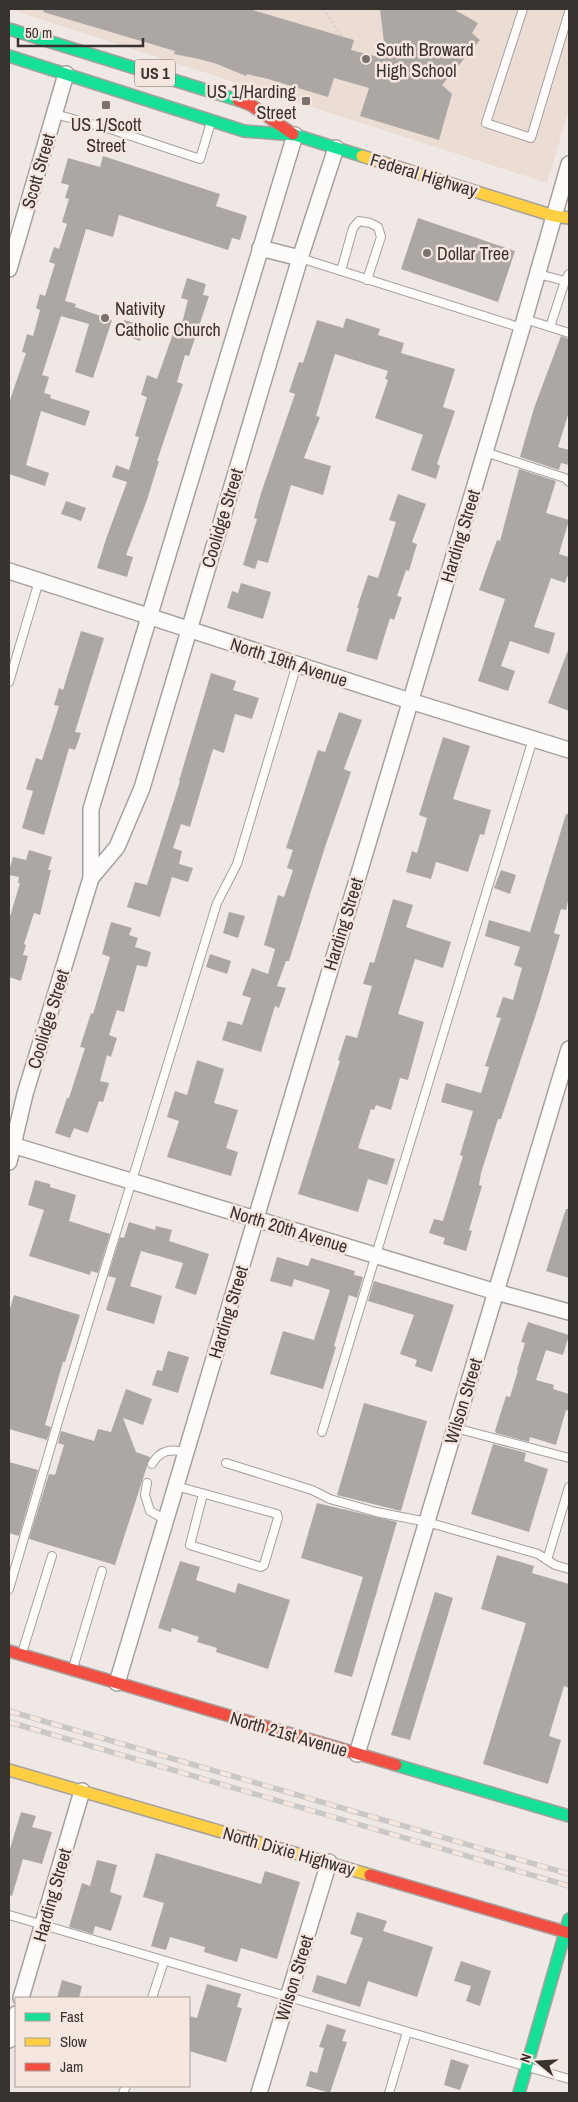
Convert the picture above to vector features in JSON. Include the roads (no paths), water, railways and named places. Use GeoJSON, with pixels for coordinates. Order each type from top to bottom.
{"type":"FeatureCollection","features":[{"type":"Feature","properties":{"kind":"main road","name":"Federal Highway"},"geometry":{"type":"LineString","coordinates":[[9,28],[251,105],[295,135]]}},
{"type":"Feature","properties":{"kind":"main road","name":"Federal Highway"},"geometry":{"type":"LineString","coordinates":[[9,56],[244,131],[295,135],[562,217],[569,226]]}},
{"type":"Feature","properties":{"kind":"main road","name":"North 21st Avenue"},"geometry":{"type":"LineString","coordinates":[[9,1651],[569,1816]]}},
{"type":"Feature","properties":{"kind":"main road","name":"North Dixie Highway"},"geometry":{"type":"LineString","coordinates":[[9,1770],[567,1933]]}},
{"type":"Feature","properties":{"kind":"main road"},"geometry":{"type":"LineString","coordinates":[[519,2093],[567,1933],[569,1920]]}},
{"type":"Feature","properties":{"kind":"street","name":"Scott Street"},"geometry":{"type":"LineString","coordinates":[[9,269],[66,74]]}},
{"type":"Feature","properties":{"kind":"street","name":"Coolidge Street"},"geometry":{"type":"LineString","coordinates":[[9,1162],[11,1145],[25,1094],[91,878],[92,809],[295,135]]}},
{"type":"Feature","properties":{"kind":"street","name":"Coolidge Street"},"geometry":{"type":"LineString","coordinates":[[91,878],[117,847],[142,788],[300,258],[336,148]]}},
{"type":"Feature","properties":{"kind":"street","name":"Harding Street"},"geometry":{"type":"LineString","coordinates":[[117,1683],[538,274],[562,217],[569,164]]}},
{"type":"Feature","properties":{"kind":"street"},"geometry":{"type":"LineString","coordinates":[[260,248],[300,258]]}},
{"type":"Feature","properties":{"kind":"street","name":"North 19th Avenue"},"geometry":{"type":"LineString","coordinates":[[9,571],[410,701],[569,750]]}},
{"type":"Feature","properties":{"kind":"street","name":"Wilson Street"},"geometry":{"type":"LineString","coordinates":[[357,1754],[569,1049]]}},
{"type":"Feature","properties":{"kind":"street","name":"North 20th Avenue"},"geometry":{"type":"LineString","coordinates":[[11,1145],[496,1292],[569,1312]]}},
{"type":"Feature","properties":{"kind":"street","name":"Harding Street"},"geometry":{"type":"LineString","coordinates":[[21,1997],[82,1791]]}},
{"type":"Feature","properties":{"kind":"street","name":"Wilson Street"},"geometry":{"type":"LineString","coordinates":[[259,2093],[329,1862]]}},
{"type":"Feature","properties":{"kind":"street"},"geometry":{"type":"LineString","coordinates":[[9,2040],[15,2018]]}},
{"type":"Feature","properties":{"kind":"lane"},"geometry":{"type":"LineString","coordinates":[[523,9],[486,123],[531,138],[569,12]]}},
{"type":"Feature","properties":{"kind":"lane"},"geometry":{"type":"LineString","coordinates":[[55,114],[113,130],[200,159],[211,120]]}},
{"type":"Feature","properties":{"kind":"lane"},"geometry":{"type":"LineString","coordinates":[[341,271],[353,228],[359,221],[370,223],[378,227],[381,237],[367,280]]}},
{"type":"Feature","properties":{"kind":"lane"},"geometry":{"type":"LineString","coordinates":[[300,258],[367,280],[523,324],[550,327],[569,334]]}},
{"type":"Feature","properties":{"kind":"lane"},"geometry":{"type":"LineString","coordinates":[[538,274],[565,281]]}},
{"type":"Feature","properties":{"kind":"lane"},"geometry":{"type":"LineString","coordinates":[[550,327],[569,274]]}},
{"type":"Feature","properties":{"kind":"lane"},"geometry":{"type":"LineString","coordinates":[[485,452],[565,478],[569,482]]}},
{"type":"Feature","properties":{"kind":"lane"},"geometry":{"type":"LineString","coordinates":[[9,682],[39,581]]}},
{"type":"Feature","properties":{"kind":"lane"},"geometry":{"type":"LineString","coordinates":[[9,1588],[217,903],[237,864],[297,664]]}},
{"type":"Feature","properties":{"kind":"lane"},"geometry":{"type":"LineString","coordinates":[[322,1432],[533,739]]}},
{"type":"Feature","properties":{"kind":"lane"},"geometry":{"type":"LineString","coordinates":[[455,1428],[569,1458]]}},
{"type":"Feature","properties":{"kind":"lane"},"geometry":{"type":"LineString","coordinates":[[152,1464],[156,1457],[165,1451],[186,1452]]}},
{"type":"Feature","properties":{"kind":"lane"},"geometry":{"type":"LineString","coordinates":[[226,1463],[312,1490],[330,1499],[376,1512],[427,1522],[538,1554],[555,1565],[569,1569]]}},
{"type":"Feature","properties":{"kind":"lane"},"geometry":{"type":"LineString","coordinates":[[147,1483],[145,1495],[150,1511],[166,1520]]}},
{"type":"Feature","properties":{"kind":"lane"},"geometry":{"type":"LineString","coordinates":[[176,1486],[278,1516],[263,1567],[190,1545],[203,1494]]}},
{"type":"Feature","properties":{"kind":"lane"},"geometry":{"type":"LineString","coordinates":[[547,1560],[569,1488]]}},
{"type":"Feature","properties":{"kind":"lane"},"geometry":{"type":"LineString","coordinates":[[22,1654],[52,1556]]}},
{"type":"Feature","properties":{"kind":"lane"},"geometry":{"type":"LineString","coordinates":[[72,1670],[102,1571]]}},
{"type":"Feature","properties":{"kind":"lane"},"geometry":{"type":"LineString","coordinates":[[9,1915],[569,2079]]}},
{"type":"Feature","properties":{"kind":"lane"},"geometry":{"type":"LineString","coordinates":[[152,1997],[164,1961]]}},
{"type":"Feature","properties":{"kind":"lane"},"geometry":{"type":"LineString","coordinates":[[389,2093],[407,2032]]}},
{"type":"Feature","properties":{"kind":"railway"},"geometry":{"type":"LineString","coordinates":[[9,1711],[569,1874]]}},
{"type":"Feature","properties":{"kind":"railway"},"geometry":{"type":"LineString","coordinates":[[9,1722],[569,1886]]}},
{"type":"Feature","properties":{"kind":"place","name":"South Broward High School"},"geometry":{"type":"Point","coordinates":[366,59]}},
{"type":"Feature","properties":{"kind":"place","name":"US 1/Harding Street"},"geometry":{"type":"Point","coordinates":[306,101]}},
{"type":"Feature","properties":{"kind":"place","name":"US 1/Scott Street"},"geometry":{"type":"Point","coordinates":[106,105]}},
{"type":"Feature","properties":{"kind":"place","name":"Dollar Tree"},"geometry":{"type":"Point","coordinates":[427,253]}},
{"type":"Feature","properties":{"kind":"place","name":"Nativity Catholic Church"},"geometry":{"type":"Point","coordinates":[105,318]}}]}
